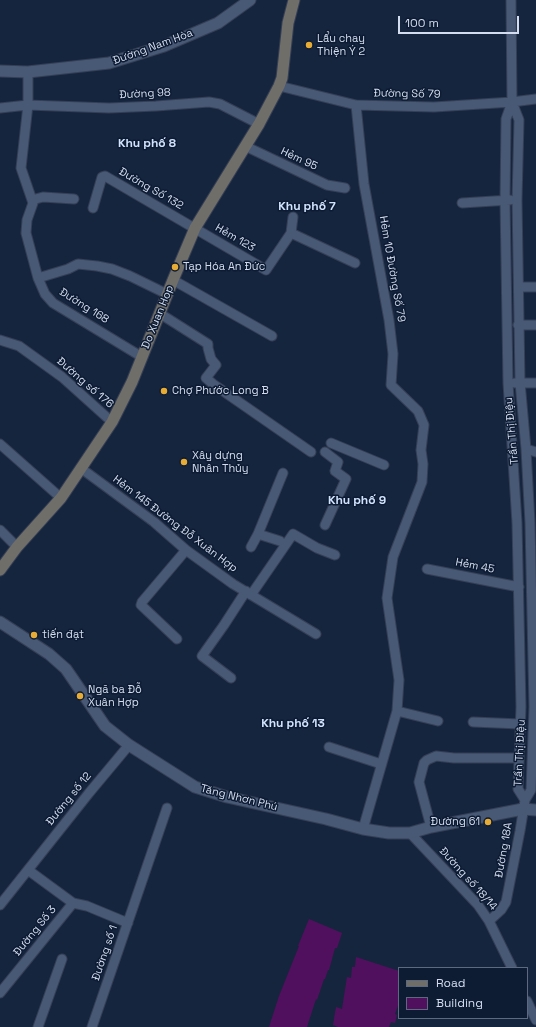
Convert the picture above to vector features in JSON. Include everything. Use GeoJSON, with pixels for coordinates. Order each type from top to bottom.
{"type":"FeatureCollection","features":[{"type":"Feature","properties":{"kind":"main road","name":"Do Xuan Hop"},"geometry":{"type":"LineString","coordinates":[[0,570],[17,547],[61,498],[82,469],[112,422],[132,382],[195,228],[259,124],[279,86],[282,78],[288,23],[294,0]]}},
{"type":"Feature","properties":{"kind":"street","name":"Đường Nam Hòa"},"geometry":{"type":"LineString","coordinates":[[0,71],[28,72],[109,63],[164,46],[218,23],[250,0]]}},
{"type":"Feature","properties":{"kind":"street"},"geometry":{"type":"LineString","coordinates":[[511,0],[512,102]]}},
{"type":"Feature","properties":{"kind":"street"},"geometry":{"type":"LineString","coordinates":[[28,72],[28,105],[21,168],[32,200],[43,197],[74,199]]}},
{"type":"Feature","properties":{"kind":"street","name":"Đường Số 79"},"geometry":{"type":"LineString","coordinates":[[279,86],[356,104],[434,107],[536,99]]}},
{"type":"Feature","properties":{"kind":"street","name":"Đường 98"},"geometry":{"type":"LineString","coordinates":[[0,108],[28,105],[108,108],[209,102],[220,104],[259,124]]}},
{"type":"Feature","properties":{"kind":"street","name":"Trần Thị Điệu"},"geometry":{"type":"LineString","coordinates":[[512,102],[519,120],[517,200],[519,287],[518,325],[520,382],[534,562],[535,707],[531,790],[524,805]]}},
{"type":"Feature","properties":{"kind":"street","name":"Trần Thị Điệu"},"geometry":{"type":"LineString","coordinates":[[512,102],[506,119],[505,201],[508,383],[518,523],[521,707],[518,789],[524,805]]}},
{"type":"Feature","properties":{"kind":"street","name":"Hẻm 10 Đường Số 79"},"geometry":{"type":"LineString","coordinates":[[356,104],[364,184],[389,320],[392,354],[390,385],[418,411],[424,425],[421,450],[423,464],[422,482],[393,557],[387,598],[399,680],[397,711]]}},
{"type":"Feature","properties":{"kind":"street","name":"Hẻm 95"},"geometry":{"type":"LineString","coordinates":[[245,146],[327,185],[345,188]]}},
{"type":"Feature","properties":{"kind":"street","name":"Đường Số 132"},"geometry":{"type":"LineString","coordinates":[[93,208],[102,177],[105,176],[195,228]]}},
{"type":"Feature","properties":{"kind":"street","name":"Đường 168"},"geometry":{"type":"LineString","coordinates":[[32,200],[33,203],[27,220],[26,233],[38,278],[45,294],[53,302],[142,357]]}},
{"type":"Feature","properties":{"kind":"street"},"geometry":{"type":"LineString","coordinates":[[462,203],[517,200]]}},
{"type":"Feature","properties":{"kind":"street","name":"Hẻm 123"},"geometry":{"type":"LineString","coordinates":[[195,228],[266,270],[291,233],[293,217]]}},
{"type":"Feature","properties":{"kind":"street"},"geometry":{"type":"LineString","coordinates":[[291,233],[355,263]]}},
{"type":"Feature","properties":{"kind":"street"},"geometry":{"type":"LineString","coordinates":[[38,278],[68,269],[78,264],[97,266],[112,269],[130,276],[167,294]]}},
{"type":"Feature","properties":{"kind":"street"},"geometry":{"type":"LineString","coordinates":[[173,280],[272,336]]}},
{"type":"Feature","properties":{"kind":"street"},"geometry":{"type":"LineString","coordinates":[[519,287],[536,287]]}},
{"type":"Feature","properties":{"kind":"street"},"geometry":{"type":"LineString","coordinates":[[159,313],[208,344],[211,359],[216,365],[206,378],[311,452]]}},
{"type":"Feature","properties":{"kind":"street"},"geometry":{"type":"LineString","coordinates":[[518,325],[536,325]]}},
{"type":"Feature","properties":{"kind":"street","name":"Đường số 176"},"geometry":{"type":"LineString","coordinates":[[0,340],[19,346],[62,377],[112,422]]}},
{"type":"Feature","properties":{"kind":"street"},"geometry":{"type":"LineString","coordinates":[[508,383],[536,383]]}},
{"type":"Feature","properties":{"kind":"street"},"geometry":{"type":"LineString","coordinates":[[331,443],[384,465]]}},
{"type":"Feature","properties":{"kind":"street"},"geometry":{"type":"LineString","coordinates":[[0,444],[61,498]]}},
{"type":"Feature","properties":{"kind":"street"},"geometry":{"type":"LineString","coordinates":[[526,449],[536,452]]}},
{"type":"Feature","properties":{"kind":"street"},"geometry":{"type":"LineString","coordinates":[[325,452],[338,462],[335,471],[346,479],[325,525]]}},
{"type":"Feature","properties":{"kind":"street","name":"Hẻm 145 Đường Đỗ Xuân Hợp"},"geometry":{"type":"LineString","coordinates":[[82,469],[154,522],[186,550],[249,593],[316,634]]}},
{"type":"Feature","properties":{"kind":"street"},"geometry":{"type":"LineString","coordinates":[[251,547],[258,534],[283,473]]}},
{"type":"Feature","properties":{"kind":"street"},"geometry":{"type":"LineString","coordinates":[[518,523],[530,523]]}},
{"type":"Feature","properties":{"kind":"street"},"geometry":{"type":"LineString","coordinates":[[0,530],[17,547]]}},
{"type":"Feature","properties":{"kind":"street"},"geometry":{"type":"LineString","coordinates":[[258,534],[280,541]]}},
{"type":"Feature","properties":{"kind":"street"},"geometry":{"type":"LineString","coordinates":[[231,678],[202,656],[293,534],[317,548],[335,555]]}},
{"type":"Feature","properties":{"kind":"street"},"geometry":{"type":"LineString","coordinates":[[177,639],[142,605],[142,602],[186,550]]}},
{"type":"Feature","properties":{"kind":"street","name":"Hẻm 45"},"geometry":{"type":"LineString","coordinates":[[427,569],[519,588]]}},
{"type":"Feature","properties":{"kind":"street","name":"Tăng Nhơn Phú"},"geometry":{"type":"LineString","coordinates":[[0,622],[49,654],[66,669],[105,726],[130,745],[195,787],[227,797],[389,834],[410,832],[524,805],[536,810]]}},
{"type":"Feature","properties":{"kind":"street"},"geometry":{"type":"LineString","coordinates":[[521,707],[535,707]]}},
{"type":"Feature","properties":{"kind":"street"},"geometry":{"type":"LineString","coordinates":[[363,829],[397,711],[438,720]]}},
{"type":"Feature","properties":{"kind":"street"},"geometry":{"type":"LineString","coordinates":[[473,722],[520,724]]}},
{"type":"Feature","properties":{"kind":"street","name":"Đường số 12"},"geometry":{"type":"LineString","coordinates":[[28,870],[130,745]]}},
{"type":"Feature","properties":{"kind":"street"},"geometry":{"type":"LineString","coordinates":[[329,747],[381,764]]}},
{"type":"Feature","properties":{"kind":"street"},"geometry":{"type":"LineString","coordinates":[[431,827],[419,782],[424,763],[429,759],[436,756],[454,758],[519,758]]}},
{"type":"Feature","properties":{"kind":"street","name":"Đường 18A"},"geometry":{"type":"LineString","coordinates":[[489,921],[501,910],[509,893],[524,805]]}},
{"type":"Feature","properties":{"kind":"street","name":"Đường số 1"},"geometry":{"type":"LineString","coordinates":[[92,1027],[128,923],[139,886],[167,808]]}},
{"type":"Feature","properties":{"kind":"street","name":"Đường số 18/14"},"geometry":{"type":"LineString","coordinates":[[410,832],[478,906],[489,921],[512,967]]}},
{"type":"Feature","properties":{"kind":"street"},"geometry":{"type":"LineString","coordinates":[[0,905],[28,870],[73,903],[87,906],[128,923]]}},
{"type":"Feature","properties":{"kind":"street","name":"Đường Số 3"},"geometry":{"type":"LineString","coordinates":[[0,993],[73,903]]}},
{"type":"Feature","properties":{"kind":"street"},"geometry":{"type":"LineString","coordinates":[[38,1027],[62,959]]}},
{"type":"Feature","properties":{"kind":"street"},"geometry":{"type":"LineString","coordinates":[[528,1003],[536,1020]]}},
{"type":"Feature","properties":{"kind":"building"},"geometry":{"type":"Polygon","coordinates":[[[309,919],[342,933],[337,948],[335,948],[329,970],[324,979],[317,1000],[316,999],[307,1027],[269,1027],[279,996],[309,919]]]}},
{"type":"Feature","properties":{"kind":"building"},"geometry":{"type":"Polygon","coordinates":[[[356,957],[398,971],[398,1006],[395,1014],[397,1015],[395,1023],[391,1022],[389,1027],[338,1027],[333,1025],[336,1007],[342,1009],[347,977],[351,978],[352,967],[355,967],[356,957]]]}},
{"type":"Feature","properties":{"kind":"place","name":"Lẩu chay Thiện Ý 2"},"geometry":{"type":"Point","coordinates":[309,45]}},
{"type":"Feature","properties":{"kind":"place","name":"Tạp Hóa An Đức"},"geometry":{"type":"Point","coordinates":[175,267]}},
{"type":"Feature","properties":{"kind":"place","name":"Chợ Phước Long B"},"geometry":{"type":"Point","coordinates":[164,391]}},
{"type":"Feature","properties":{"kind":"place","name":"Xây dựng Nhân Thủy"},"geometry":{"type":"Point","coordinates":[184,462]}},
{"type":"Feature","properties":{"kind":"place","name":"tiến đạt"},"geometry":{"type":"Point","coordinates":[34,635]}},
{"type":"Feature","properties":{"kind":"place","name":"Ngã ba Đỗ Xuân Hợp"},"geometry":{"type":"Point","coordinates":[80,696]}},
{"type":"Feature","properties":{"kind":"place","name":"Đường 61"},"geometry":{"type":"Point","coordinates":[488,822]}},
{"type":"Feature","properties":{"kind":"district","name":"Khu phố 8"},"geometry":{"type":"Point","coordinates":[147,144]}},
{"type":"Feature","properties":{"kind":"district","name":"Khu phố 7"},"geometry":{"type":"Point","coordinates":[307,207]}},
{"type":"Feature","properties":{"kind":"district","name":"Khu phố 9"},"geometry":{"type":"Point","coordinates":[357,501]}},
{"type":"Feature","properties":{"kind":"district","name":"Khu phố 13"},"geometry":{"type":"Point","coordinates":[293,724]}}]}
